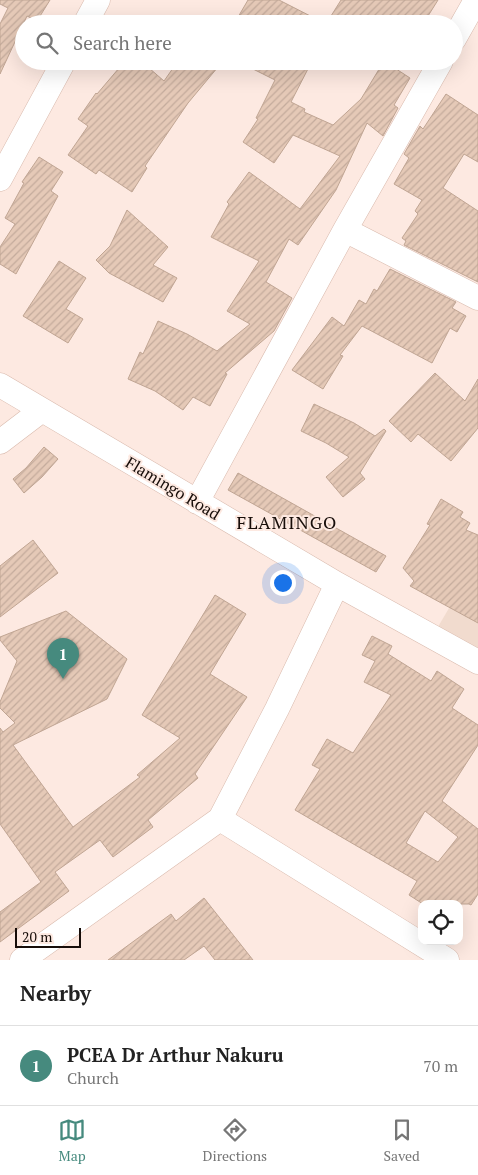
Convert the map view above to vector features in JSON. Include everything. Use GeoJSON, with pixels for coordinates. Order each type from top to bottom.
{"type":"FeatureCollection","features":[{"type":"Feature","properties":{"kind":"street"},"geometry":{"type":"LineString","coordinates":[[90,15],[98,0]]}},
{"type":"Feature","properties":{"kind":"street"},"geometry":{"type":"LineString","coordinates":[[463,23],[476,0]]}},
{"type":"Feature","properties":{"kind":"street"},"geometry":{"type":"LineString","coordinates":[[0,179],[59,70]]}},
{"type":"Feature","properties":{"kind":"street"},"geometry":{"type":"LineString","coordinates":[[197,502],[345,230],[436,70]]}},
{"type":"Feature","properties":{"kind":"street"},"geometry":{"type":"LineString","coordinates":[[345,230],[478,298]]}},
{"type":"Feature","properties":{"kind":"street","name":"Flamingo Road"},"geometry":{"type":"LineString","coordinates":[[0,385],[337,584],[478,662]]}},
{"type":"Feature","properties":{"kind":"street"},"geometry":{"type":"LineString","coordinates":[[0,442],[42,410]]}},
{"type":"Feature","properties":{"kind":"street"},"geometry":{"type":"LineString","coordinates":[[22,960],[220,819],[277,709],[337,584]]}},
{"type":"Feature","properties":{"kind":"street"},"geometry":{"type":"LineString","coordinates":[[220,819],[448,960]]}},
{"type":"Feature","properties":{"kind":"shaded area"},"geometry":{"type":"Polygon","coordinates":[[[478,559],[478,663],[432,637],[478,559]]]}},
{"type":"Feature","properties":{"kind":"building"},"geometry":{"type":"Polygon","coordinates":[[[0,0],[50,0],[41,15],[15,15],[15,42],[0,74],[0,24],[8,8],[0,4],[0,0]]]}},
{"type":"Feature","properties":{"kind":"building"},"geometry":{"type":"Polygon","coordinates":[[[248,0],[279,0],[308,15],[239,15],[248,0]]]}},
{"type":"Feature","properties":{"kind":"building"},"geometry":{"type":"Polygon","coordinates":[[[341,0],[438,0],[429,15],[332,15],[341,0]]]}},
{"type":"Feature","properties":{"kind":"building"},"geometry":{"type":"Polygon","coordinates":[[[117,70],[151,70],[164,81],[172,70],[216,70],[188,103],[145,166],[147,168],[132,192],[99,170],[96,174],[68,155],[88,126],[78,119],[117,70]]]}},
{"type":"Feature","properties":{"kind":"building"},"geometry":{"type":"Polygon","coordinates":[[[255,70],[307,70],[291,102],[305,109],[304,112],[333,125],[361,99],[379,70],[398,70],[410,78],[394,105],[398,108],[383,136],[367,123],[336,190],[298,245],[289,239],[266,282],[292,298],[274,331],[225,373],[227,374],[210,406],[193,397],[183,410],[155,391],[128,379],[140,352],[143,354],[158,321],[187,334],[217,351],[250,324],[227,311],[259,261],[211,237],[229,204],[227,202],[249,172],[300,209],[340,156],[293,135],[274,163],[243,142],[258,119],[256,118],[275,80],[255,70]]]}},
{"type":"Feature","properties":{"kind":"building"},"geometry":{"type":"Polygon","coordinates":[[[446,94],[478,115],[478,162],[464,154],[443,188],[478,211],[478,282],[404,245],[406,241],[402,238],[418,214],[415,211],[422,200],[394,184],[409,158],[404,154],[420,126],[423,129],[446,94]]]}},
{"type":"Feature","properties":{"kind":"building"},"geometry":{"type":"Polygon","coordinates":[[[39,157],[63,172],[51,191],[58,196],[16,274],[0,264],[0,247],[15,224],[5,218],[24,183],[22,182],[39,157]]]}},
{"type":"Feature","properties":{"kind":"building"},"geometry":{"type":"Polygon","coordinates":[[[127,210],[168,247],[153,265],[177,278],[163,302],[109,273],[96,260],[110,246],[127,210]]]}},
{"type":"Feature","properties":{"kind":"building"},"geometry":{"type":"Polygon","coordinates":[[[59,261],[86,278],[66,309],[83,319],[68,343],[23,316],[59,261]]]}},
{"type":"Feature","properties":{"kind":"building"},"geometry":{"type":"Polygon","coordinates":[[[390,269],[456,302],[452,308],[466,316],[457,332],[450,328],[432,363],[362,326],[340,355],[343,356],[323,389],[292,370],[332,317],[344,326],[359,300],[366,304],[374,289],[377,291],[390,269]]]}},
{"type":"Feature","properties":{"kind":"building"},"geometry":{"type":"Polygon","coordinates":[[[435,373],[465,401],[478,379],[478,428],[451,461],[418,434],[411,442],[389,421],[435,373]]]}},
{"type":"Feature","properties":{"kind":"building"},"geometry":{"type":"Polygon","coordinates":[[[314,404],[354,423],[375,436],[384,429],[386,431],[360,473],[365,479],[343,497],[326,477],[349,457],[301,431],[314,404]]]}},
{"type":"Feature","properties":{"kind":"building"},"geometry":{"type":"Polygon","coordinates":[[[44,447],[58,459],[24,493],[13,479],[26,468],[44,447]]]}},
{"type":"Feature","properties":{"kind":"building"},"geometry":{"type":"Polygon","coordinates":[[[238,473],[386,556],[376,572],[228,490],[238,473]]]}},
{"type":"Feature","properties":{"kind":"building"},"geometry":{"type":"Polygon","coordinates":[[[441,499],[463,512],[460,517],[470,523],[466,530],[478,535],[478,623],[410,586],[414,581],[403,568],[430,525],[427,524],[441,499]]]}},
{"type":"Feature","properties":{"kind":"building"},"geometry":{"type":"Polygon","coordinates":[[[33,540],[58,573],[0,617],[0,566],[33,540]]]}},
{"type":"Feature","properties":{"kind":"building"},"geometry":{"type":"Polygon","coordinates":[[[215,595],[246,614],[210,674],[247,697],[195,774],[198,778],[148,820],[153,827],[113,857],[100,840],[55,872],[69,891],[0,942],[0,912],[41,882],[0,824],[0,728],[3,732],[15,723],[0,708],[0,702],[17,661],[0,640],[0,637],[66,611],[127,659],[107,699],[13,745],[73,827],[140,777],[137,775],[180,738],[142,715],[215,595]]]}},
{"type":"Feature","properties":{"kind":"building"},"geometry":{"type":"Polygon","coordinates":[[[372,636],[392,646],[388,654],[431,681],[437,671],[464,689],[452,708],[478,725],[478,745],[442,801],[478,829],[478,894],[471,905],[463,904],[463,900],[418,901],[409,895],[417,881],[295,810],[320,769],[312,765],[327,739],[353,753],[391,695],[364,682],[375,661],[362,655],[372,636]],[[425,811],[406,843],[438,862],[458,837],[425,811]]]}},
{"type":"Feature","properties":{"kind":"building"},"geometry":{"type":"Polygon","coordinates":[[[204,898],[253,960],[215,960],[204,946],[184,960],[108,960],[171,914],[176,921],[204,898]]]}},
{"type":"Feature","properties":{"kind":"place","name":"PCEA Dr Arthur Nakuru"},"geometry":{"type":"Point","coordinates":[63,679]}},
{"type":"Feature","properties":{"kind":"district","name":"FLAMINGO"},"geometry":{"type":"Point","coordinates":[287,523]}}]}
